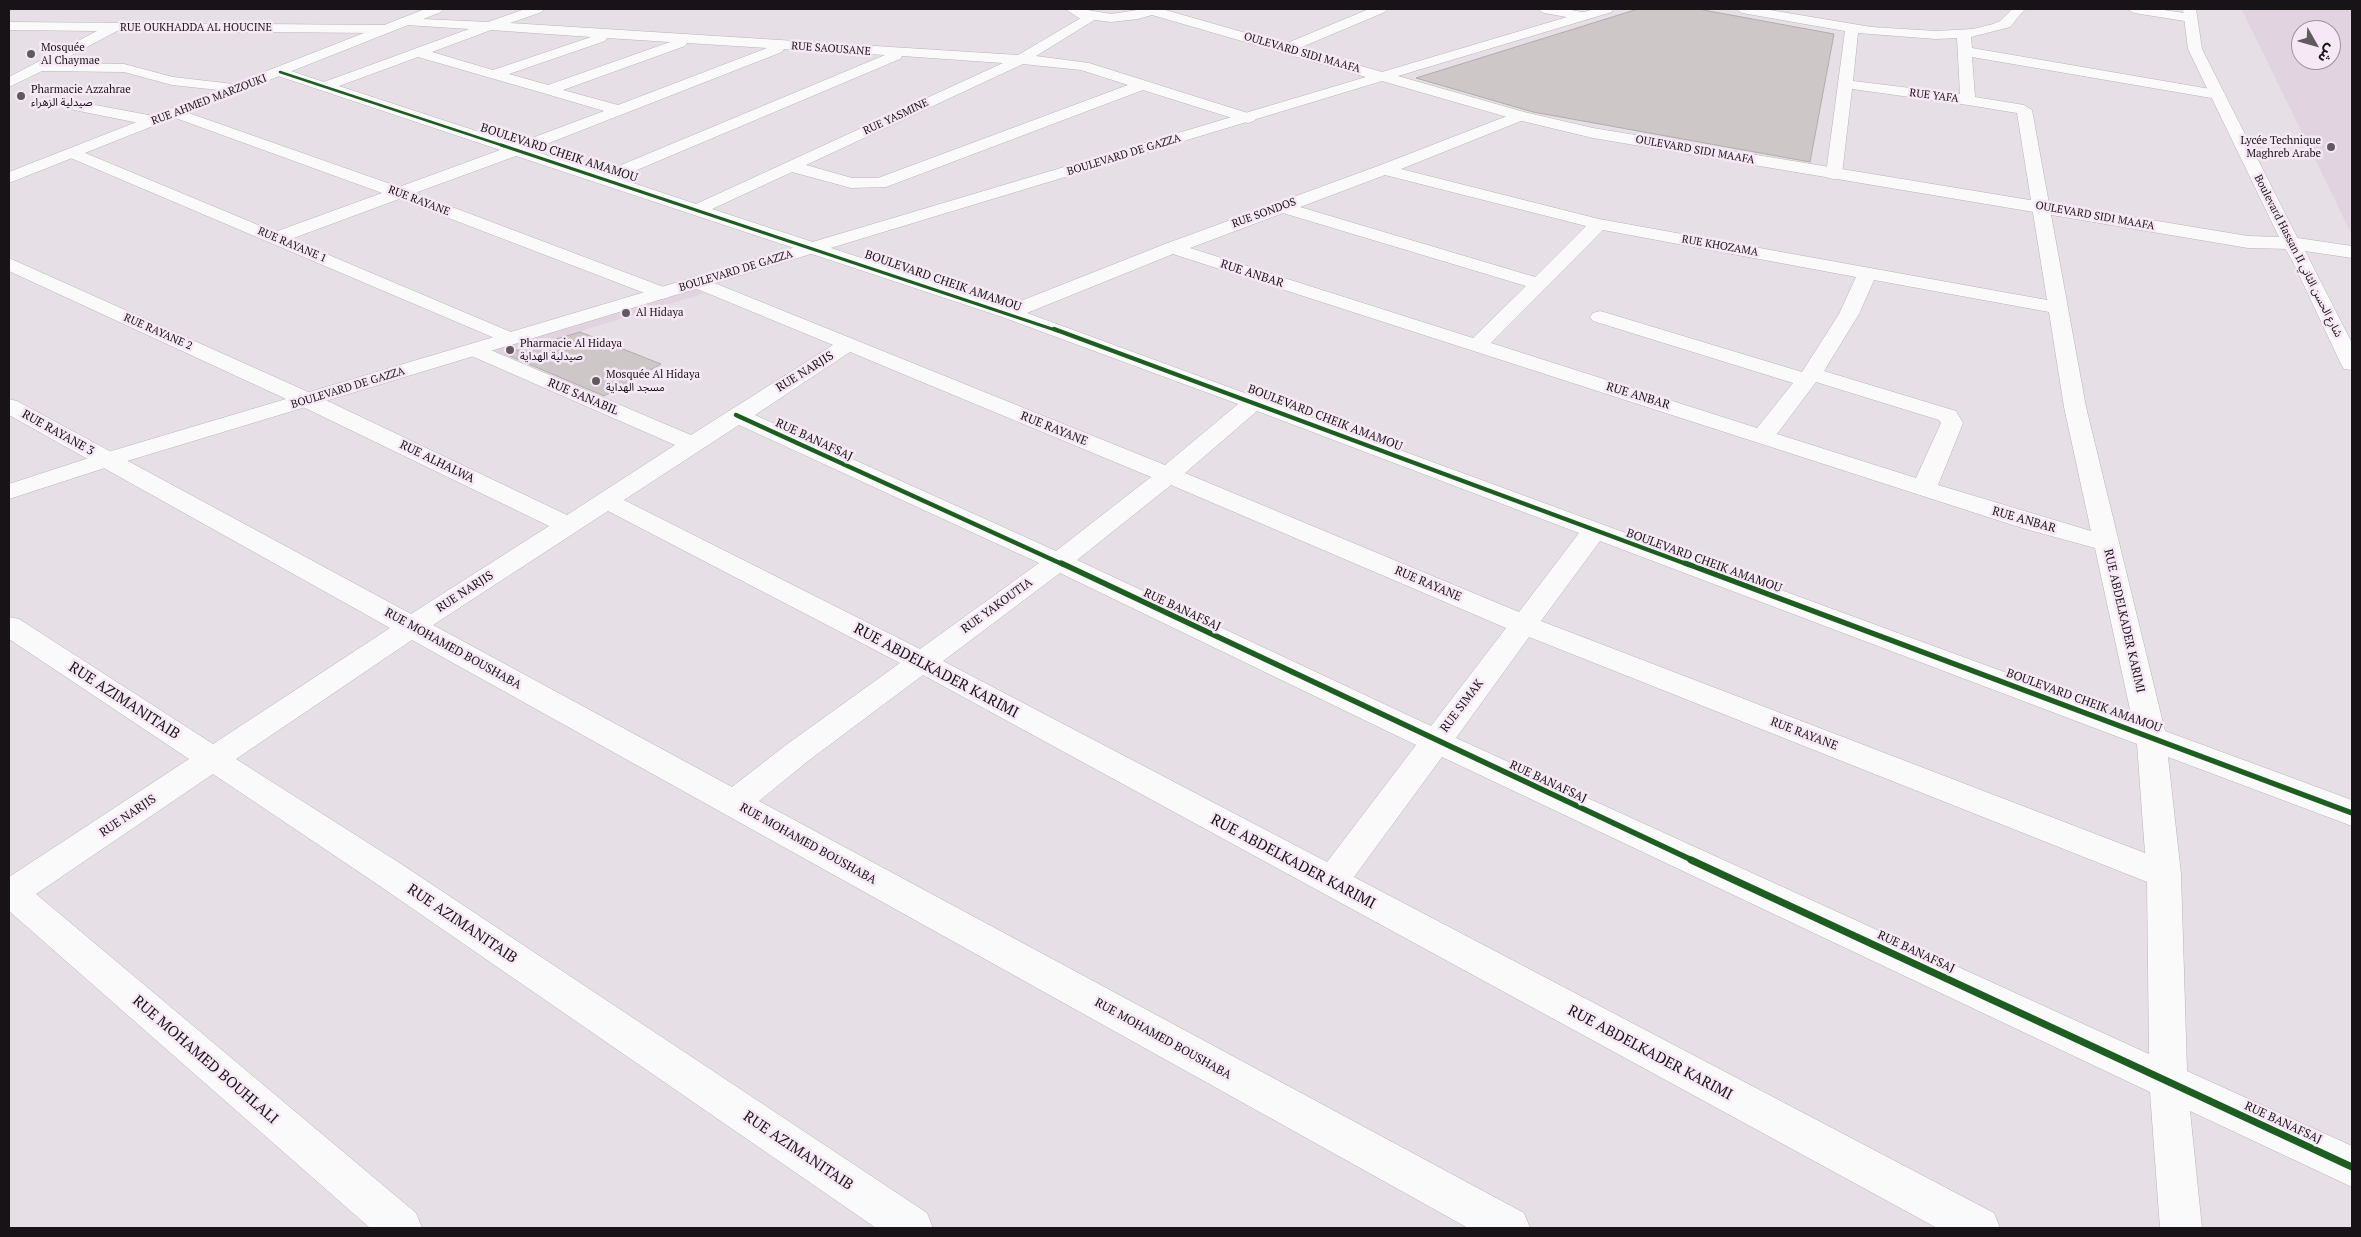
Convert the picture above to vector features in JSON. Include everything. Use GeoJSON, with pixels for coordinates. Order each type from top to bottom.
{"type":"FeatureCollection","features":[{"type":"Feature","properties":{"kind":"street","name":"RUE AHMED MARZOUKI"},"geometry":{"type":"LineString","coordinates":[[9,178],[436,9]]}},
{"type":"Feature","properties":{"kind":"street"},"geometry":{"type":"LineString","coordinates":[[326,86],[537,9]]}},
{"type":"Feature","properties":{"kind":"street"},"geometry":{"type":"LineString","coordinates":[[1072,9],[1091,16],[1125,17],[1155,10]]}},
{"type":"Feature","properties":{"kind":"street"},"geometry":{"type":"LineString","coordinates":[[1285,49],[1380,9]]}},
{"type":"Feature","properties":{"kind":"street"},"geometry":{"type":"LineString","coordinates":[[1544,9],[1583,16]]}},
{"type":"Feature","properties":{"kind":"street","name":"BOULEVARD DE GAZZA"},"geometry":{"type":"LineString","coordinates":[[9,492],[106,460],[1608,9]]}},
{"type":"Feature","properties":{"kind":"street"},"geometry":{"type":"LineString","coordinates":[[1742,9],[1852,28],[1908,34],[1964,34],[1998,28],[2005,24],[2019,9]]}},
{"type":"Feature","properties":{"kind":"street"},"geometry":{"type":"LineString","coordinates":[[2134,9],[2191,13]]}},
{"type":"Feature","properties":{"kind":"street","name":"OULEVARD SIDI MAAFA"},"geometry":{"type":"LineString","coordinates":[[1155,10],[1520,116],[1593,133],[2248,242]]}},
{"type":"Feature","properties":{"kind":"street"},"geometry":{"type":"LineString","coordinates":[[9,83],[142,12]]}},
{"type":"Feature","properties":{"kind":"street","name":"Boulevard Hassan II شارع الحسن الثاني"},"geometry":{"type":"LineString","coordinates":[[2191,13],[2194,49],[2291,243],[2302,260],[2352,364]]}},
{"type":"Feature","properties":{"kind":"street","name":"RUE YASMINE"},"geometry":{"type":"LineString","coordinates":[[696,210],[1022,59],[1091,16]]}},
{"type":"Feature","properties":{"kind":"street","name":"RUE SAOUSANE"},"geometry":{"type":"LineString","coordinates":[[406,20],[785,46],[1022,59],[1084,66],[1248,118]]}},
{"type":"Feature","properties":{"kind":"street","name":"RUE OUKHADDA AL HOUCINE"},"geometry":{"type":"LineString","coordinates":[[9,26],[383,29]]}},
{"type":"Feature","properties":{"kind":"street"},"geometry":{"type":"LineString","coordinates":[[1834,174],[1852,28]]}},
{"type":"Feature","properties":{"kind":"street"},"geometry":{"type":"LineString","coordinates":[[495,74],[611,34]]}},
{"type":"Feature","properties":{"kind":"street"},"geometry":{"type":"LineString","coordinates":[[1964,34],[1968,100]]}},
{"type":"Feature","properties":{"kind":"street"},"geometry":{"type":"LineString","coordinates":[[548,90],[691,39]]}},
{"type":"Feature","properties":{"kind":"street"},"geometry":{"type":"LineString","coordinates":[[276,238],[516,150],[785,46]]}},
{"type":"Feature","properties":{"kind":"street"},"geometry":{"type":"LineString","coordinates":[[1964,51],[2217,94]]}},
{"type":"Feature","properties":{"kind":"street"},"geometry":{"type":"LineString","coordinates":[[416,52],[618,110]]}},
{"type":"Feature","properties":{"kind":"street"},"geometry":{"type":"LineString","coordinates":[[604,178],[900,53]]}},
{"type":"Feature","properties":{"kind":"street"},"geometry":{"type":"LineString","coordinates":[[39,67],[124,68],[172,81],[237,88]]}},
{"type":"Feature","properties":{"kind":"street","name":"BOULEVARD CHEIK AMAMOU"},"geometry":{"type":"LineString","coordinates":[[280,72],[1009,313],[1254,402],[1594,531],[2152,736],[2352,812]]}},
{"type":"Feature","properties":{"kind":"street"},"geometry":{"type":"LineString","coordinates":[[789,166],[851,183],[880,182],[1144,84]]}},
{"type":"Feature","properties":{"kind":"street","name":"RUE YAFA"},"geometry":{"type":"LineString","coordinates":[[1845,84],[1968,100],[2024,110]]}},
{"type":"Feature","properties":{"kind":"street"},"geometry":{"type":"LineString","coordinates":[[79,107],[154,121]]}},
{"type":"Feature","properties":{"kind":"street","name":"RUE ABDELKADER KARIMI"},"geometry":{"type":"LineString","coordinates":[[2024,110],[2075,407],[2105,543],[2152,736],[2164,874],[2168,1080],[2181,1228]]}},
{"type":"Feature","properties":{"kind":"street","name":"RUE RAYANE"},"geometry":{"type":"LineString","coordinates":[[176,113],[399,193],[662,293]]}},
{"type":"Feature","properties":{"kind":"street","name":"RUE SONDOS"},"geometry":{"type":"LineString","coordinates":[[1009,313],[1172,248],[1384,170],[1520,116]]}},
{"type":"Feature","properties":{"kind":"street","name":"RUE RAYANE 1"},"geometry":{"type":"LineString","coordinates":[[72,153],[511,339]]}},
{"type":"Feature","properties":{"kind":"street","name":"RUE KHOZAMA"},"geometry":{"type":"LineString","coordinates":[[1384,170],[1599,224],[2058,308]]}},
{"type":"Feature","properties":{"kind":"street"},"geometry":{"type":"LineString","coordinates":[[1282,207],[1539,284]]}},
{"type":"Feature","properties":{"kind":"street"},"geometry":{"type":"LineString","coordinates":[[1477,346],[1599,224]]}},
{"type":"Feature","properties":{"kind":"street"},"geometry":{"type":"LineString","coordinates":[[2248,242],[2291,243],[2352,252]]}},
{"type":"Feature","properties":{"kind":"street"},"geometry":{"type":"LineString","coordinates":[[2248,242],[2302,260],[2352,268]]}},
{"type":"Feature","properties":{"kind":"street","name":"RUE ANBAR"},"geometry":{"type":"LineString","coordinates":[[1172,248],[2031,523],[2105,543]]}},
{"type":"Feature","properties":{"kind":"street","name":"RUE RAYANE 2"},"geometry":{"type":"LineString","coordinates":[[9,264],[307,400]]}},
{"type":"Feature","properties":{"kind":"street"},"geometry":{"type":"LineString","coordinates":[[1763,436],[1808,377],[1849,314],[1867,273]]}},
{"type":"Feature","properties":{"kind":"street","name":"RUE RAYANE"},"geometry":{"type":"LineString","coordinates":[[697,282],[847,345],[1168,474],[1524,625],[2164,874]]}},
{"type":"Feature","properties":{"kind":"street"},"geometry":{"type":"LineString","coordinates":[[1600,317],[1808,377],[1934,410],[1948,416],[1952,423],[1924,489]]}},
{"type":"Feature","properties":{"kind":"street","name":"RUE NARJIS"},"geometry":{"type":"LineString","coordinates":[[10,892],[605,500],[847,345]]}},
{"type":"Feature","properties":{"kind":"street","name":"RUE SANABIL"},"geometry":{"type":"LineString","coordinates":[[474,350],[692,444]]}},
{"type":"Feature","properties":{"kind":"street","name":"RUE ALHALWA"},"geometry":{"type":"LineString","coordinates":[[307,400],[568,525]]}},
{"type":"Feature","properties":{"kind":"street","name":"RUE YAKOUTIA"},"geometry":{"type":"LineString","coordinates":[[734,803],[805,747],[1058,562],[1254,402]]}},
{"type":"Feature","properties":{"kind":"street","name":"RUE RAYANE 3"},"geometry":{"type":"LineString","coordinates":[[9,406],[106,460]]}},
{"type":"Feature","properties":{"kind":"street","name":"RUE BANAFSAJ"},"geometry":{"type":"LineString","coordinates":[[736,415],[1058,562],[1435,741],[2352,1167]]}},
{"type":"Feature","properties":{"kind":"street","name":"RUE MOHAMED BOUSHABA"},"geometry":{"type":"LineString","coordinates":[[106,460],[1509,1228]]}},
{"type":"Feature","properties":{"kind":"street","name":"RUE ABDELKADER KARIMI"},"geometry":{"type":"LineString","coordinates":[[605,500],[922,662],[1979,1228]]}},
{"type":"Feature","properties":{"kind":"street","name":"RUE SIMAK"},"geometry":{"type":"LineString","coordinates":[[1331,882],[1594,531]]}},
{"type":"Feature","properties":{"kind":"street","name":"RUE AZIMANITAIB"},"geometry":{"type":"LineString","coordinates":[[9,626],[386,872],[912,1228]]}},
{"type":"Feature","properties":{"kind":"street","name":"RUE MOHAMED BOUHLALI"},"geometry":{"type":"LineString","coordinates":[[10,892],[401,1228]]}},
{"type":"Feature","properties":{"kind":"shaded area","name":"Lycée Technique Maghreb Arabe"},"geometry":{"type":"Polygon","coordinates":[[[2242,9],[2352,9],[2352,235],[2242,10],[2242,9]]]}},
{"type":"Feature","properties":{"kind":"shaded area","name":"Al Hidaya"},"geometry":{"type":"Polygon","coordinates":[[[691,288],[705,293],[503,355],[487,349],[691,288]]]}},
{"type":"Feature","properties":{"kind":"building"},"geometry":{"type":"Polygon","coordinates":[[[1638,9],[1698,9],[1834,34],[1810,162],[1533,112],[1416,78],[1638,9]]]}},
{"type":"Feature","properties":{"kind":"building","name":"Mosquée Al Hidaya مسجد الهداية"},"geometry":{"type":"Polygon","coordinates":[[[580,332],[661,364],[604,396],[505,354],[580,332]]]}},
{"type":"Feature","properties":{"kind":"cycle path"},"geometry":{"type":"LineString","coordinates":[[280,72],[1009,313],[1254,402],[2352,813]]}},
{"type":"Feature","properties":{"kind":"cycle path"},"geometry":{"type":"LineString","coordinates":[[736,415],[1058,562],[1435,741],[2352,1167]]}},
{"type":"Feature","properties":{"kind":"place","name":"Mosquée Al Chaymae"},"geometry":{"type":"Point","coordinates":[31,54]}},
{"type":"Feature","properties":{"kind":"place","name":"Pharmacie Azzahrae صيدلية الزهراء"},"geometry":{"type":"Point","coordinates":[21,96]}},
{"type":"Feature","properties":{"kind":"place","name":"Lycée Technique Maghreb Arabe"},"geometry":{"type":"Point","coordinates":[2331,147]}},
{"type":"Feature","properties":{"kind":"place","name":"Al Hidaya"},"geometry":{"type":"Point","coordinates":[626,313]}},
{"type":"Feature","properties":{"kind":"place","name":"Pharmacie Al Hidaya صيدلية الهداية"},"geometry":{"type":"Point","coordinates":[510,350]}},
{"type":"Feature","properties":{"kind":"place","name":"Mosquée Al Hidaya مسجد الهداية"},"geometry":{"type":"Point","coordinates":[596,381]}}]}
